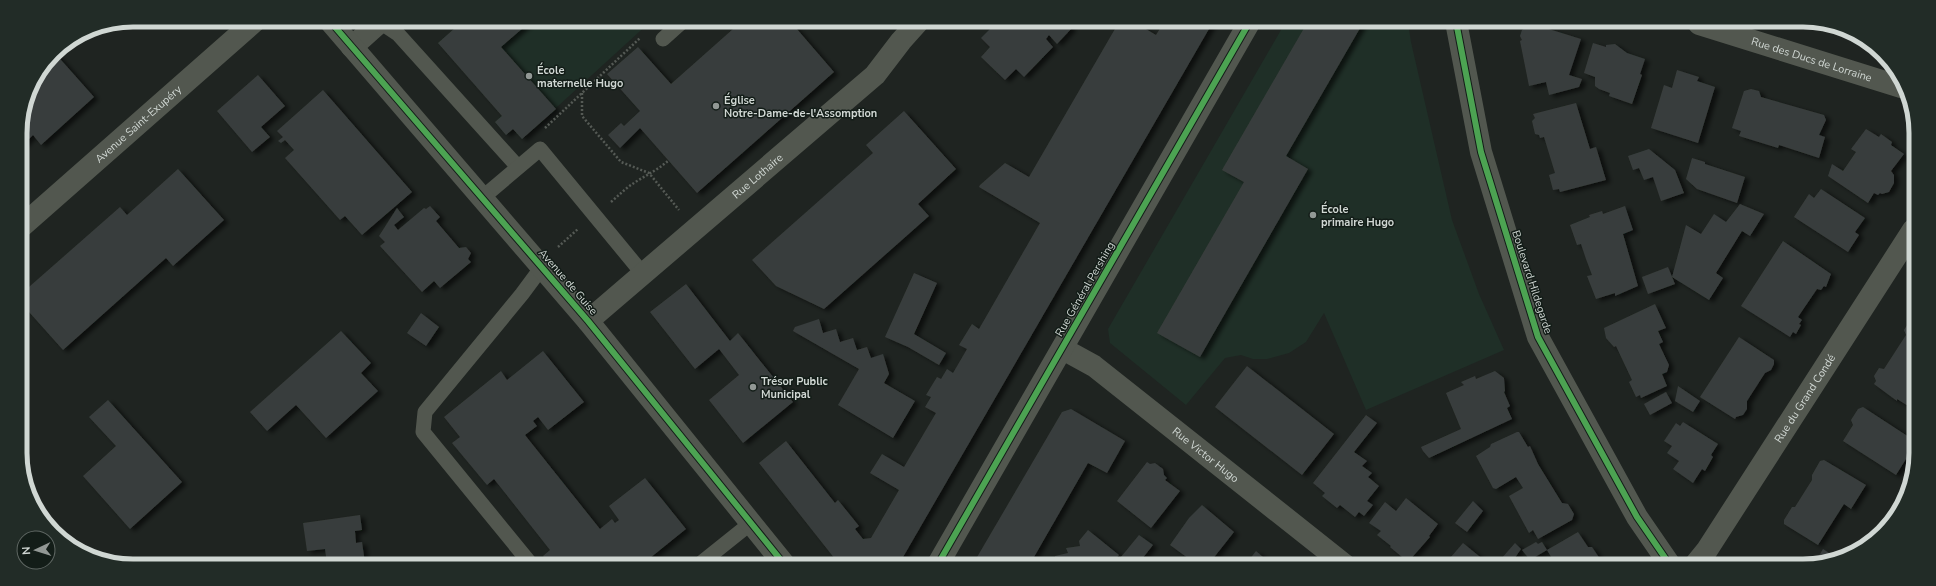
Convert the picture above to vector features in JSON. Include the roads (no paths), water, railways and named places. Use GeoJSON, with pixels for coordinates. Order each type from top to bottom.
{"type":"FeatureCollection","features":[{"type":"Feature","properties":{"kind":"street","name":"Avenue Saint-Exupéry"},"geometry":{"type":"LineString","coordinates":[[27,222],[248,27]]}},
{"type":"Feature","properties":{"kind":"street","name":"Avenue de Guise"},"geometry":{"type":"LineString","coordinates":[[335,27],[588,321],[780,559]]}},
{"type":"Feature","properties":{"kind":"street"},"geometry":{"type":"LineString","coordinates":[[352,47],[374,27]]}},
{"type":"Feature","properties":{"kind":"street","name":"Rue Lothaire"},"geometry":{"type":"LineString","coordinates":[[588,321],[875,75],[914,27]]}},
{"type":"Feature","properties":{"kind":"street","name":"Rue Général Pershing"},"geometry":{"type":"LineString","coordinates":[[941,559],[1063,349],[1246,27]]}},
{"type":"Feature","properties":{"kind":"street","name":"Boulevard Hildegarde"},"geometry":{"type":"LineString","coordinates":[[1457,27],[1481,152],[1538,338],[1637,517],[1665,559]]}},
{"type":"Feature","properties":{"kind":"street","name":"Rue des Ducs de Lorraine"},"geometry":{"type":"LineString","coordinates":[[1709,27],[1898,86]]}},
{"type":"Feature","properties":{"kind":"street","name":"Rue du Grand Condé"},"geometry":{"type":"LineString","coordinates":[[1700,559],[1707,550],[1909,236]]}},
{"type":"Feature","properties":{"kind":"street","name":"Rue Victor Hugo"},"geometry":{"type":"LineString","coordinates":[[1063,349],[1094,366],[1337,559]]}},
{"type":"Feature","properties":{"kind":"lane"},"geometry":{"type":"LineString","coordinates":[[389,27],[398,34],[518,167]]}},
{"type":"Feature","properties":{"kind":"lane"},"geometry":{"type":"LineString","coordinates":[[663,39],[676,27]]}},
{"type":"Feature","properties":{"kind":"lane"},"geometry":{"type":"LineString","coordinates":[[482,198],[540,149],[643,274]]}},
{"type":"Feature","properties":{"kind":"lane"},"geometry":{"type":"LineString","coordinates":[[527,559],[423,432],[425,412],[522,294],[542,267]]}},
{"type":"Feature","properties":{"kind":"lane"},"geometry":{"type":"LineString","coordinates":[[706,559],[751,523]]}},
{"type":"Feature","properties":{"kind":"place","name":"École maternelle Hugo"},"geometry":{"type":"Point","coordinates":[529,76]}},
{"type":"Feature","properties":{"kind":"place","name":"Église Notre-Dame-de-l'Assomption"},"geometry":{"type":"Point","coordinates":[716,106]}},
{"type":"Feature","properties":{"kind":"place","name":"École primaire Hugo"},"geometry":{"type":"Point","coordinates":[1313,215]}},
{"type":"Feature","properties":{"kind":"place","name":"Trésor Public Municipal"},"geometry":{"type":"Point","coordinates":[753,387]}}]}
